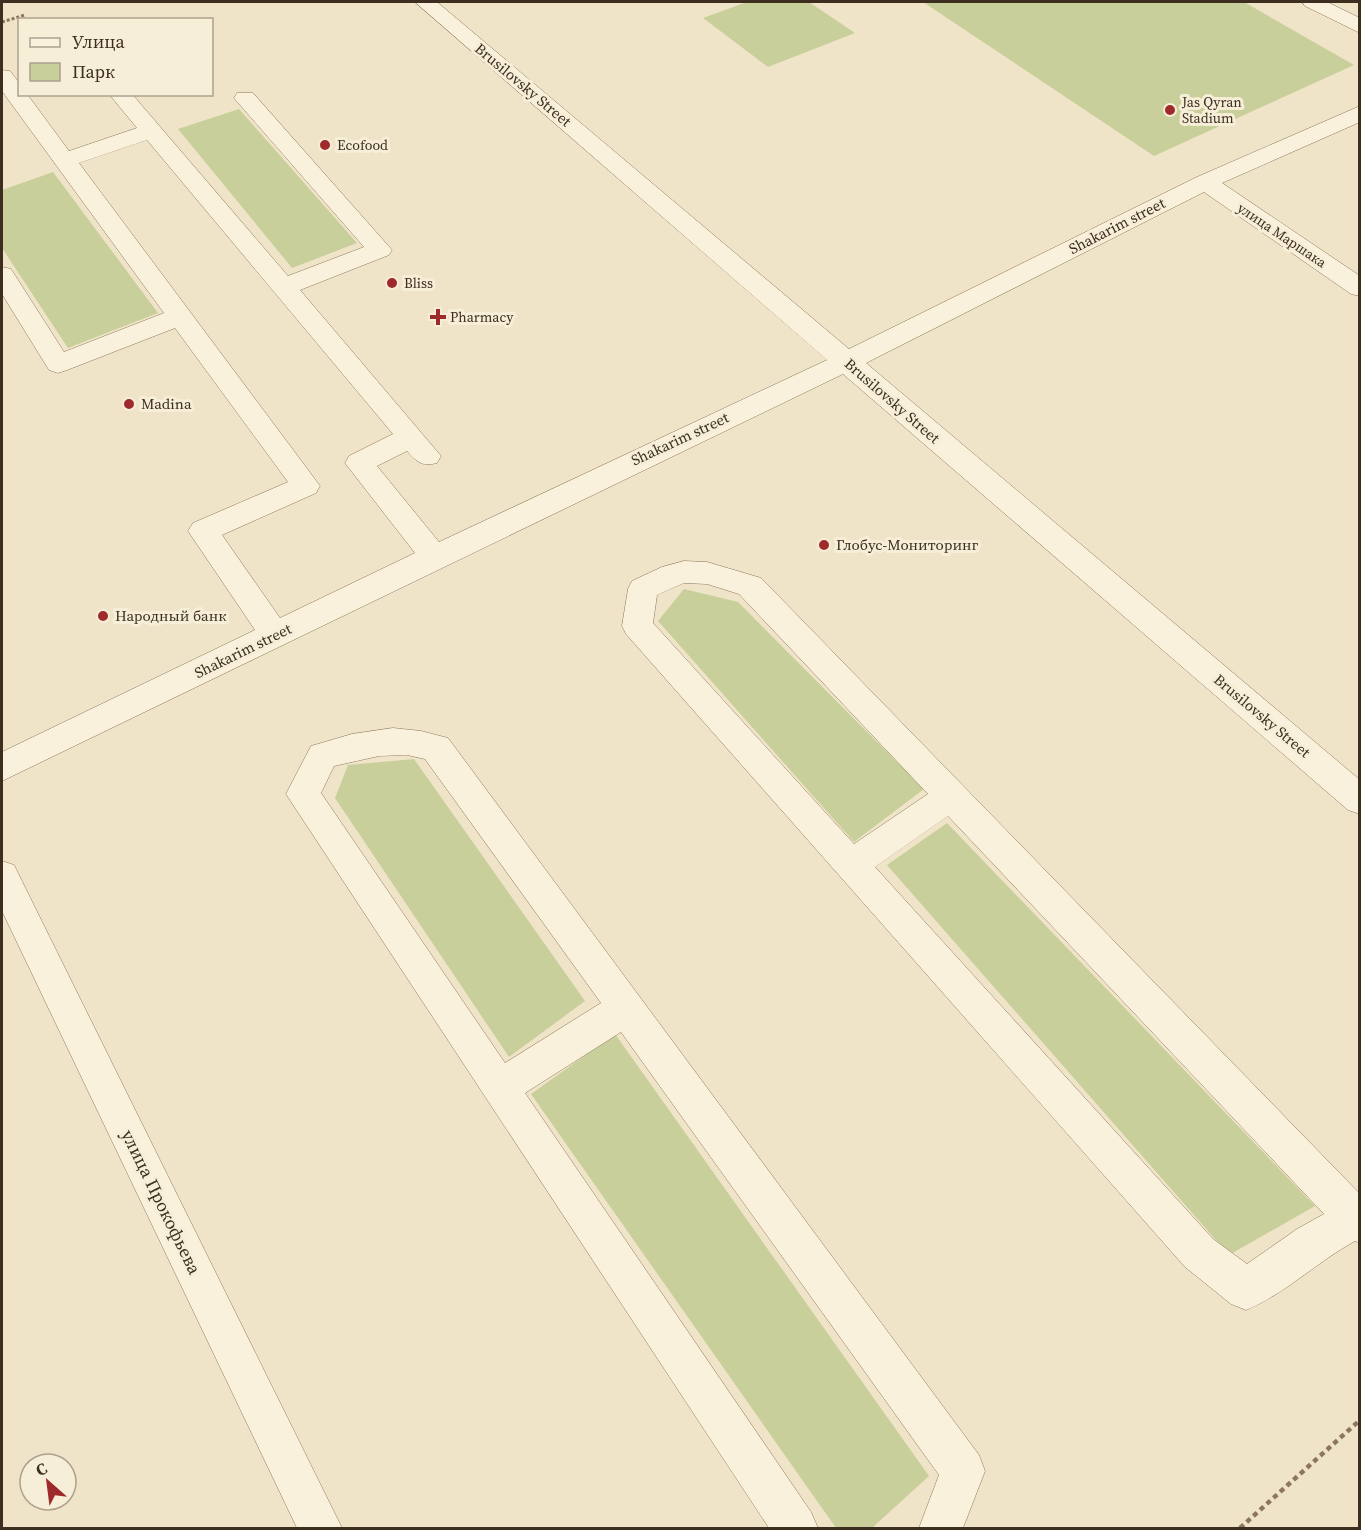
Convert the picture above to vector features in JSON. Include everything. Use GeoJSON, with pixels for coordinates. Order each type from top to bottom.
{"type":"FeatureCollection","features":[{"type":"Feature","properties":{"kind":"street","name":"Brusilovsky Street"},"geometry":{"type":"LineString","coordinates":[[425,2],[1359,800]]}},
{"type":"Feature","properties":{"kind":"street"},"geometry":{"type":"LineString","coordinates":[[1312,2],[1359,27]]}},
{"type":"Feature","properties":{"kind":"street"},"geometry":{"type":"LineString","coordinates":[[4,66],[18,88]]}},
{"type":"Feature","properties":{"kind":"street"},"geometry":{"type":"LineString","coordinates":[[23,96],[65,160],[306,486],[203,531],[276,636]]}},
{"type":"Feature","properties":{"kind":"street"},"geometry":{"type":"LineString","coordinates":[[122,96],[419,447],[358,463],[434,557]]}},
{"type":"Feature","properties":{"kind":"street"},"geometry":{"type":"LineString","coordinates":[[245,98],[380,250],[283,287]]}},
{"type":"Feature","properties":{"kind":"street","name":"Shakarim street"},"geometry":{"type":"LineString","coordinates":[[2,767],[276,636],[434,557],[846,362],[1204,182],[1359,113]]}},
{"type":"Feature","properties":{"kind":"street"},"geometry":{"type":"LineString","coordinates":[[65,160],[151,131]]}},
{"type":"Feature","properties":{"kind":"street","name":"улица Маршака"},"geometry":{"type":"LineString","coordinates":[[1204,182],[1359,288]]}},
{"type":"Feature","properties":{"kind":"street"},"geometry":{"type":"LineString","coordinates":[[2,275],[58,364],[182,316]]}},
{"type":"Feature","properties":{"kind":"street"},"geometry":{"type":"LineString","coordinates":[[702,571],[750,586],[951,796],[1358,1221],[1311,1243],[1246,1289],[1199,1252],[637,626],[643,589],[667,575],[702,571]]}},
{"type":"Feature","properties":{"kind":"street"},"geometry":{"type":"LineString","coordinates":[[795,1528],[303,794],[323,756],[364,744],[413,741],[436,748],[963,1471],[941,1528]]}},
{"type":"Feature","properties":{"kind":"street"},"geometry":{"type":"LineString","coordinates":[[850,865],[951,796]]}},
{"type":"Feature","properties":{"kind":"street","name":"улица Прокофьева"},"geometry":{"type":"LineString","coordinates":[[2,876],[320,1528]]}},
{"type":"Feature","properties":{"kind":"street"},"geometry":{"type":"LineString","coordinates":[[500,1087],[626,1008]]}},
{"type":"Feature","properties":{"kind":"path"},"geometry":{"type":"LineString","coordinates":[[2,22],[25,15]]}},
{"type":"Feature","properties":{"kind":"path"},"geometry":{"type":"LineString","coordinates":[[1240,1528],[1359,1420]]}},
{"type":"Feature","properties":{"kind":"green space"},"geometry":{"type":"Polygon","coordinates":[[[747,2],[809,2],[855,33],[768,67],[703,18],[747,2]]]}},
{"type":"Feature","properties":{"kind":"green space","name":"Jas Qyran Stadium"},"geometry":{"type":"Polygon","coordinates":[[[923,2],[1244,2],[1354,65],[1154,156],[923,2]]]}},
{"type":"Feature","properties":{"kind":"green space"},"geometry":{"type":"Polygon","coordinates":[[[239,109],[357,243],[292,268],[178,129],[239,109]]]}},
{"type":"Feature","properties":{"kind":"green space"},"geometry":{"type":"Polygon","coordinates":[[[53,172],[158,313],[68,348],[2,248],[2,190],[53,172]]]}},
{"type":"Feature","properties":{"kind":"green space"},"geometry":{"type":"Polygon","coordinates":[[[684,589],[738,602],[924,789],[854,842],[658,621],[684,589]]]}},
{"type":"Feature","properties":{"kind":"green space"},"geometry":{"type":"Polygon","coordinates":[[[414,759],[585,1001],[509,1057],[335,798],[348,765],[414,759]]]}},
{"type":"Feature","properties":{"kind":"green space"},"geometry":{"type":"Polygon","coordinates":[[[947,823],[1315,1206],[1229,1255],[887,865],[947,823]]]}},
{"type":"Feature","properties":{"kind":"green space"},"geometry":{"type":"Polygon","coordinates":[[[615,1034],[929,1476],[872,1528],[836,1528],[531,1094],[615,1034]]]}},
{"type":"Feature","properties":{"kind":"place","name":"Jas Qyran Stadium"},"geometry":{"type":"Point","coordinates":[1170,110]}},
{"type":"Feature","properties":{"kind":"place","name":"Ecofood"},"geometry":{"type":"Point","coordinates":[325,145]}},
{"type":"Feature","properties":{"kind":"place","name":"Bliss"},"geometry":{"type":"Point","coordinates":[392,283]}},
{"type":"Feature","properties":{"kind":"place","name":"Pharmacy"},"geometry":{"type":"Point","coordinates":[438,317]}},
{"type":"Feature","properties":{"kind":"place","name":"Madina"},"geometry":{"type":"Point","coordinates":[129,404]}},
{"type":"Feature","properties":{"kind":"place","name":"Глобус-Мониторинг"},"geometry":{"type":"Point","coordinates":[824,545]}},
{"type":"Feature","properties":{"kind":"place","name":"Народный банк"},"geometry":{"type":"Point","coordinates":[103,616]}}]}
